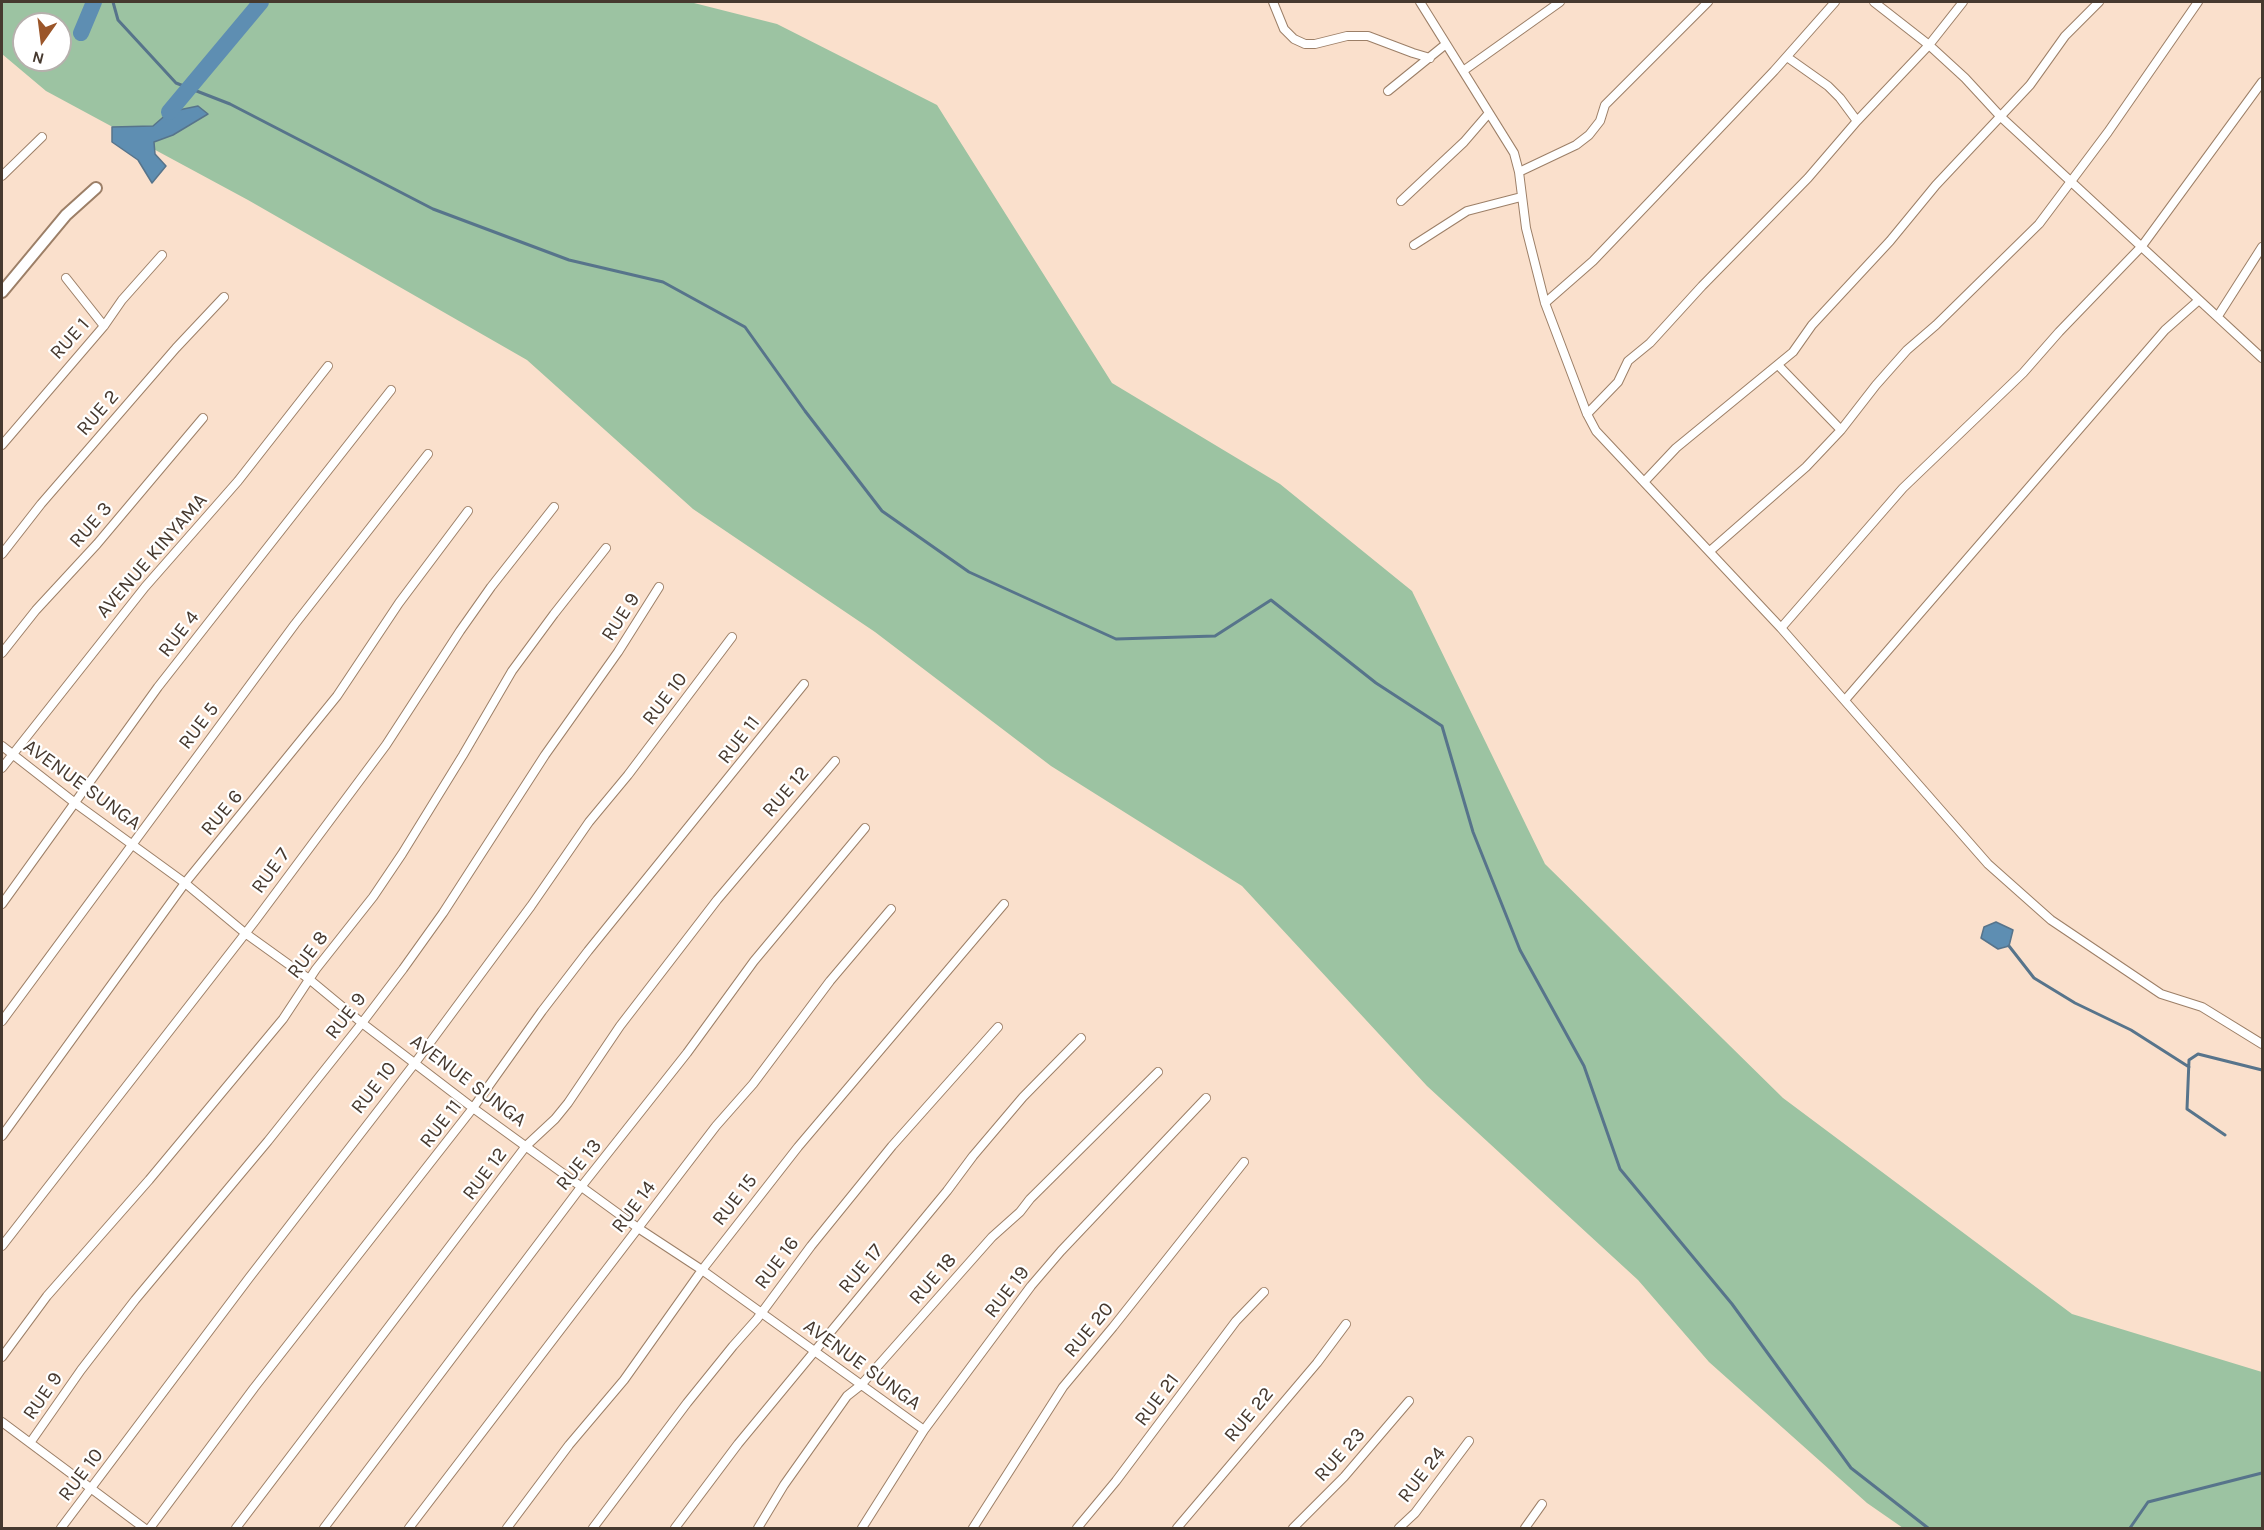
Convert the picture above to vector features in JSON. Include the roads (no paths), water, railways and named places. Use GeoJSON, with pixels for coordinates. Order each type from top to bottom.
{"type":"FeatureCollection","features":[{"type":"Feature","properties":{"kind":"street"},"geometry":{"type":"LineString","coordinates":[[1273,2],[1284,29],[1294,39],[1305,44],[1347,36],[1368,36],[1430,58]]}},
{"type":"Feature","properties":{"kind":"street"},"geometry":{"type":"LineString","coordinates":[[1420,2],[1514,153],[1519,172],[1526,228],[1545,303],[1587,414],[1596,431],[1781,628],[1988,864],[2051,920],[2161,994],[2202,1006],[2262,1044]]}},
{"type":"Feature","properties":{"kind":"street"},"geometry":{"type":"LineString","coordinates":[[1462,71],[1560,2]]}},
{"type":"Feature","properties":{"kind":"street"},"geometry":{"type":"LineString","coordinates":[[1519,172],[1576,145],[1589,135],[1600,121],[1605,105],[1708,2]]}},
{"type":"Feature","properties":{"kind":"street"},"geometry":{"type":"LineString","coordinates":[[1545,303],[1593,261],[1787,57],[1836,2]]}},
{"type":"Feature","properties":{"kind":"street"},"geometry":{"type":"LineString","coordinates":[[1874,2],[1929,45],[1965,78],[2001,117],[2072,180],[2262,358]]}},
{"type":"Feature","properties":{"kind":"street"},"geometry":{"type":"LineString","coordinates":[[1587,414],[1618,382],[1628,361],[1650,344],[1702,286],[1808,178],[1857,121],[1929,45],[1963,2]]}},
{"type":"Feature","properties":{"kind":"street"},"geometry":{"type":"LineString","coordinates":[[1644,482],[1676,448],[1793,352],[1812,325],[1890,242],[1936,185],[2030,85],[2065,36],[2099,2]]}},
{"type":"Feature","properties":{"kind":"street"},"geometry":{"type":"LineString","coordinates":[[1710,551],[1806,467],[1841,430],[1907,350],[1936,325],[2039,224],[2108,132],[2198,2]]}},
{"type":"Feature","properties":{"kind":"street"},"geometry":{"type":"LineString","coordinates":[[1388,91],[1446,44]]}},
{"type":"Feature","properties":{"kind":"street"},"geometry":{"type":"LineString","coordinates":[[1787,57],[1828,86],[1857,121]]}},
{"type":"Feature","properties":{"kind":"street"},"geometry":{"type":"LineString","coordinates":[[1781,628],[1903,488],[2015,381],[2073,316],[2142,246],[2262,82]]}},
{"type":"Feature","properties":{"kind":"street"},"geometry":{"type":"LineString","coordinates":[[1401,201],[1464,142],[1490,113]]}},
{"type":"Feature","properties":{"kind":"street"},"geometry":{"type":"LineString","coordinates":[[2,176],[42,137]]}},
{"type":"Feature","properties":{"kind":"street"},"geometry":{"type":"LineString","coordinates":[[2,292],[66,215],[96,188]]}},
{"type":"Feature","properties":{"kind":"street"},"geometry":{"type":"LineString","coordinates":[[1414,245],[1467,211],[1521,197]]}},
{"type":"Feature","properties":{"kind":"street"},"geometry":{"type":"LineString","coordinates":[[2218,316],[2262,247]]}},
{"type":"Feature","properties":{"kind":"street","name":"RUE 1"},"geometry":{"type":"LineString","coordinates":[[2,445],[64,370],[105,326],[122,300],[162,255]]}},
{"type":"Feature","properties":{"kind":"street"},"geometry":{"type":"LineString","coordinates":[[66,278],[105,326]]}},
{"type":"Feature","properties":{"kind":"street","name":"RUE 2"},"geometry":{"type":"LineString","coordinates":[[2,554],[41,504],[176,348],[224,297]]}},
{"type":"Feature","properties":{"kind":"street"},"geometry":{"type":"LineString","coordinates":[[1845,700],[2165,330],[2199,300]]}},
{"type":"Feature","properties":{"kind":"street"},"geometry":{"type":"LineString","coordinates":[[1778,365],[1841,430]]}},
{"type":"Feature","properties":{"kind":"street","name":"AVENUE KINYAMA"},"geometry":{"type":"LineString","coordinates":[[2,768],[146,587],[238,481],[327,366]]}},
{"type":"Feature","properties":{"kind":"street","name":"RUE 4"},"geometry":{"type":"LineString","coordinates":[[2,904],[191,644],[391,390]]}},
{"type":"Feature","properties":{"kind":"street","name":"RUE 3"},"geometry":{"type":"LineString","coordinates":[[2,653],[36,610],[97,544],[203,418]]}},
{"type":"Feature","properties":{"kind":"street","name":"RUE 5"},"geometry":{"type":"LineString","coordinates":[[2,1021],[295,624],[428,454]]}},
{"type":"Feature","properties":{"kind":"street","name":"RUE 7"},"geometry":{"type":"LineString","coordinates":[[2,1246],[245,933],[386,745],[491,587],[554,507]]}},
{"type":"Feature","properties":{"kind":"street","name":"RUE 6"},"geometry":{"type":"LineString","coordinates":[[2,1136],[185,883],[337,696],[399,603],[468,511]]}},
{"type":"Feature","properties":{"kind":"street","name":"RUE 8"},"geometry":{"type":"LineString","coordinates":[[2,1357],[47,1296],[149,1180],[271,1033],[309,979],[360,915],[458,764],[512,671],[606,548]]}},
{"type":"Feature","properties":{"kind":"street","name":"RUE 9"},"geometry":{"type":"LineString","coordinates":[[30,1443],[81,1370],[135,1300],[362,1023],[443,913],[545,755],[618,652],[659,587]]}},
{"type":"Feature","properties":{"kind":"street","name":"RUE 10"},"geometry":{"type":"LineString","coordinates":[[61,1528],[249,1278],[415,1063],[589,822],[732,637]]}},
{"type":"Feature","properties":{"kind":"street","name":"RUE 11"},"geometry":{"type":"LineString","coordinates":[[150,1528],[254,1388],[474,1108],[542,1011],[588,951],[804,684]]}},
{"type":"Feature","properties":{"kind":"street","name":"AVENUE SUNGA"},"geometry":{"type":"LineString","coordinates":[[2,746],[75,803],[133,843],[245,933],[309,979],[362,1023],[474,1108],[638,1228],[762,1312],[924,1430]]}},
{"type":"Feature","properties":{"kind":"street","name":"RUE 12"},"geometry":{"type":"LineString","coordinates":[[236,1528],[526,1146],[555,1119],[620,1026],[717,900],[835,761]]}},
{"type":"Feature","properties":{"kind":"street","name":"RUE 13"},"geometry":{"type":"LineString","coordinates":[[324,1528],[581,1187],[687,1053],[754,961],[865,828]]}},
{"type":"Feature","properties":{"kind":"street","name":"RUE 15"},"geometry":{"type":"LineString","coordinates":[[507,1528],[570,1445],[624,1380],[702,1270],[798,1147],[1004,904]]}},
{"type":"Feature","properties":{"kind":"street","name":"RUE 14"},"geometry":{"type":"LineString","coordinates":[[409,1528],[716,1126],[753,1084],[830,981],[891,909]]}},
{"type":"Feature","properties":{"kind":"street","name":"RUE 16"},"geometry":{"type":"LineString","coordinates":[[593,1528],[687,1403],[762,1312],[811,1246],[892,1146],[998,1027]]}},
{"type":"Feature","properties":{"kind":"street","name":"RUE 17"},"geometry":{"type":"LineString","coordinates":[[675,1528],[738,1444],[1016,1106],[1081,1038]]}},
{"type":"Feature","properties":{"kind":"street","name":"RUE 18"},"geometry":{"type":"LineString","coordinates":[[758,1528],[784,1485],[847,1396],[861,1385],[979,1250],[1013,1219],[1030,1198],[1158,1072]]}},
{"type":"Feature","properties":{"kind":"street","name":"RUE 19"},"geometry":{"type":"LineString","coordinates":[[862,1528],[924,1430],[1031,1286],[1061,1251],[1206,1098]]}},
{"type":"Feature","properties":{"kind":"street","name":"RUE 20"},"geometry":{"type":"LineString","coordinates":[[973,1528],[1063,1387],[1113,1328],[1244,1162]]}},
{"type":"Feature","properties":{"kind":"street","name":"RUE 21"},"geometry":{"type":"LineString","coordinates":[[1077,1528],[1116,1481],[1236,1321],[1264,1292]]}},
{"type":"Feature","properties":{"kind":"street","name":"RUE 22"},"geometry":{"type":"LineString","coordinates":[[1177,1528],[1317,1363],[1346,1324]]}},
{"type":"Feature","properties":{"kind":"street","name":"RUE 23"},"geometry":{"type":"LineString","coordinates":[[1293,1528],[1344,1477],[1409,1401]]}},
{"type":"Feature","properties":{"kind":"street"},"geometry":{"type":"LineString","coordinates":[[2,1422],[144,1528]]}},
{"type":"Feature","properties":{"kind":"street","name":"RUE 24"},"geometry":{"type":"LineString","coordinates":[[1399,1528],[1415,1513],[1469,1441]]}},
{"type":"Feature","properties":{"kind":"street"},"geometry":{"type":"LineString","coordinates":[[1525,1528],[1542,1504]]}},
{"type":"Feature","properties":{"kind":"water"},"geometry":{"type":"Polygon","coordinates":[[[198,106],[208,114],[173,135],[154,142],[155,154],[166,166],[152,183],[138,160],[112,142],[112,127],[153,126],[169,112],[198,106]]]}},
{"type":"Feature","properties":{"kind":"water"},"geometry":{"type":"Polygon","coordinates":[[[1996,922],[2013,930],[2009,946],[1998,949],[1981,938],[1984,927],[1996,922]]]}},
{"type":"Feature","properties":{"kind":"waterway"},"geometry":{"type":"LineString","coordinates":[[81,33],[94,2]]}},
{"type":"Feature","properties":{"kind":"waterway"},"geometry":{"type":"LineString","coordinates":[[113,2],[118,20],[176,83],[230,104],[433,209],[569,260],[663,282],[745,327],[805,411],[882,511],[969,572],[1116,639],[1215,636],[1271,600],[1376,683],[1442,726],[1473,832],[1520,950],[1584,1066],[1620,1169],[1732,1304],[1851,1468],[1928,1528]]}},
{"type":"Feature","properties":{"kind":"waterway"},"geometry":{"type":"LineString","coordinates":[[169,112],[261,2]]}},
{"type":"Feature","properties":{"kind":"waterway"},"geometry":{"type":"LineString","coordinates":[[2009,946],[2034,978],[2075,1003],[2131,1030],[2189,1067]]}},
{"type":"Feature","properties":{"kind":"waterway"},"geometry":{"type":"LineString","coordinates":[[2225,1135],[2187,1109],[2189,1060],[2198,1054],[2262,1070]]}},
{"type":"Feature","properties":{"kind":"waterway"},"geometry":{"type":"LineString","coordinates":[[2130,1528],[2148,1502],[2262,1473]]}}]}
